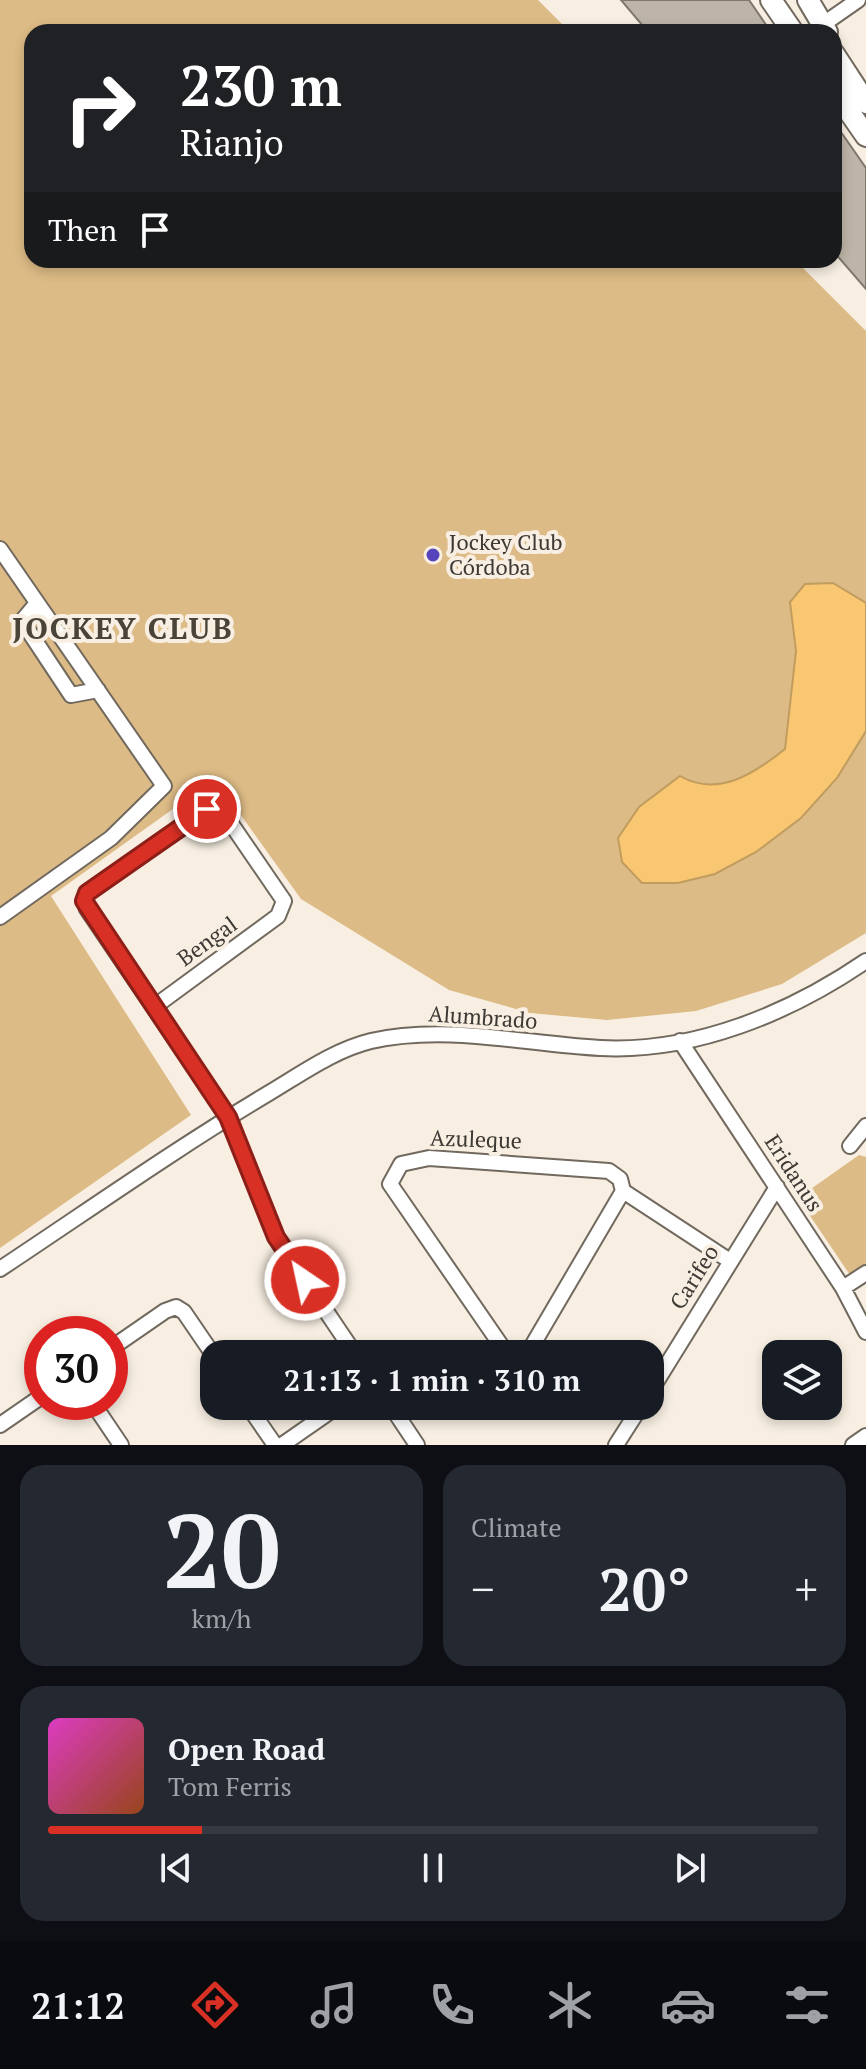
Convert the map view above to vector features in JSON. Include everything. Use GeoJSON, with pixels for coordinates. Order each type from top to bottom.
{"type":"FeatureCollection","features":[{"type":"Feature","properties":{"kind":"main road"},"geometry":{"type":"LineString","coordinates":[[771,0],[788,24]]}},
{"type":"Feature","properties":{"kind":"main road"},"geometry":{"type":"LineString","coordinates":[[808,0],[819,24]]}},
{"type":"Feature","properties":{"kind":"main road"},"geometry":{"type":"LineString","coordinates":[[842,66],[866,103]]}},
{"type":"Feature","properties":{"kind":"main road"},"geometry":{"type":"LineString","coordinates":[[842,102],[866,136]]}},
{"type":"Feature","properties":{"kind":"street"},"geometry":{"type":"LineString","coordinates":[[827,24],[858,0]]}},
{"type":"Feature","properties":{"kind":"street"},"geometry":{"type":"LineString","coordinates":[[0,549],[164,786],[111,838],[0,917]]}},
{"type":"Feature","properties":{"kind":"street"},"geometry":{"type":"LineString","coordinates":[[37,603],[22,621],[71,695],[98,690]]}},
{"type":"Feature","properties":{"kind":"street","name":"Bengal"},"geometry":{"type":"LineString","coordinates":[[214,806],[221,809],[253,854],[284,901],[283,909],[278,916],[154,1007],[84,901],[87,893],[214,806]]}},
{"type":"Feature","properties":{"kind":"street","name":"Alumbrado"},"geometry":{"type":"LineString","coordinates":[[0,1269],[228,1117],[322,1061],[372,1041],[431,1033],[601,1048],[680,1041],[779,1011],[822,991],[866,961]]}},
{"type":"Feature","properties":{"kind":"street"},"geometry":{"type":"LineString","coordinates":[[154,1007],[228,1117],[276,1237],[346,1340]]}},
{"type":"Feature","properties":{"kind":"street","name":"Eridanus"},"geometry":{"type":"LineString","coordinates":[[680,1041],[843,1288],[866,1332]]}},
{"type":"Feature","properties":{"kind":"street"},"geometry":{"type":"LineString","coordinates":[[850,1146],[866,1126]]}},
{"type":"Feature","properties":{"kind":"street","name":"Azuleque"},"geometry":{"type":"LineString","coordinates":[[497,1340],[390,1184],[393,1173],[401,1164],[429,1158],[609,1171],[620,1179],[623,1191],[730,1261]]}},
{"type":"Feature","properties":{"kind":"street","name":"Carifeo"},"geometry":{"type":"LineString","coordinates":[[664,1369],[777,1187]]}},
{"type":"Feature","properties":{"kind":"street"},"geometry":{"type":"LineString","coordinates":[[536,1340],[623,1191]]}},
{"type":"Feature","properties":{"kind":"street"},"geometry":{"type":"LineString","coordinates":[[843,1288],[866,1273]]}},
{"type":"Feature","properties":{"kind":"street"},"geometry":{"type":"LineString","coordinates":[[128,1337],[176,1307],[184,1312],[203,1340]]}},
{"type":"Feature","properties":{"kind":"street"},"geometry":{"type":"LineString","coordinates":[[0,1425],[24,1408]]}},
{"type":"Feature","properties":{"kind":"street"},"geometry":{"type":"LineString","coordinates":[[104,1420],[121,1445]]}},
{"type":"Feature","properties":{"kind":"street"},"geometry":{"type":"LineString","coordinates":[[258,1420],[275,1445]]}},
{"type":"Feature","properties":{"kind":"street"},"geometry":{"type":"LineString","coordinates":[[282,1445],[318,1420]]}},
{"type":"Feature","properties":{"kind":"street"},"geometry":{"type":"LineString","coordinates":[[400,1420],[417,1445]]}},
{"type":"Feature","properties":{"kind":"street"},"geometry":{"type":"LineString","coordinates":[[616,1445],[632,1420]]}},
{"type":"Feature","properties":{"kind":"street"},"geometry":{"type":"LineString","coordinates":[[853,1445],[866,1436]]}},
{"type":"Feature","properties":{"kind":"shaded area","name":"Jockey Club Córdoba"},"geometry":{"type":"Polygon","coordinates":[[[0,0],[538,0],[562,24],[24,24],[24,268],[803,268],[866,331],[866,933],[782,984],[696,1011],[607,1020],[530,1013],[449,990],[301,899],[215,779],[51,896],[191,1115],[0,1248],[0,0]]]}},
{"type":"Feature","properties":{"kind":"shaded area"},"geometry":{"type":"Polygon","coordinates":[[[833,583],[866,603],[866,731],[837,778],[801,818],[756,852],[715,874],[678,883],[642,883],[622,862],[618,838],[639,807],[680,776],[708,784],[736,780],[785,749],[796,651],[790,602],[805,584],[833,583]]]}},
{"type":"Feature","properties":{"kind":"shaded area"},"geometry":{"type":"Polygon","coordinates":[[[859,1155],[866,1157],[866,1265],[850,1275],[798,1198],[859,1155]]]}},
{"type":"Feature","properties":{"kind":"building"},"geometry":{"type":"Polygon","coordinates":[[[621,0],[749,0],[766,24],[641,24],[621,0]]]}},
{"type":"Feature","properties":{"kind":"building"},"geometry":{"type":"Polygon","coordinates":[[[842,134],[866,168],[866,289],[842,261],[842,134]]]}},
{"type":"Feature","properties":{"kind":"place","name":"Jockey Club Córdoba"},"geometry":{"type":"Point","coordinates":[433,555]}},
{"type":"Feature","properties":{"kind":"district","name":"JOCKEY CLUB"},"geometry":{"type":"Point","coordinates":[123,629]}},
{"type":"Feature","properties":{"kind":"route"},"geometry":{"type":"LineString","coordinates":[[207,809],[87,893],[84,901],[228,1117],[276,1237],[305,1280]]}}]}
